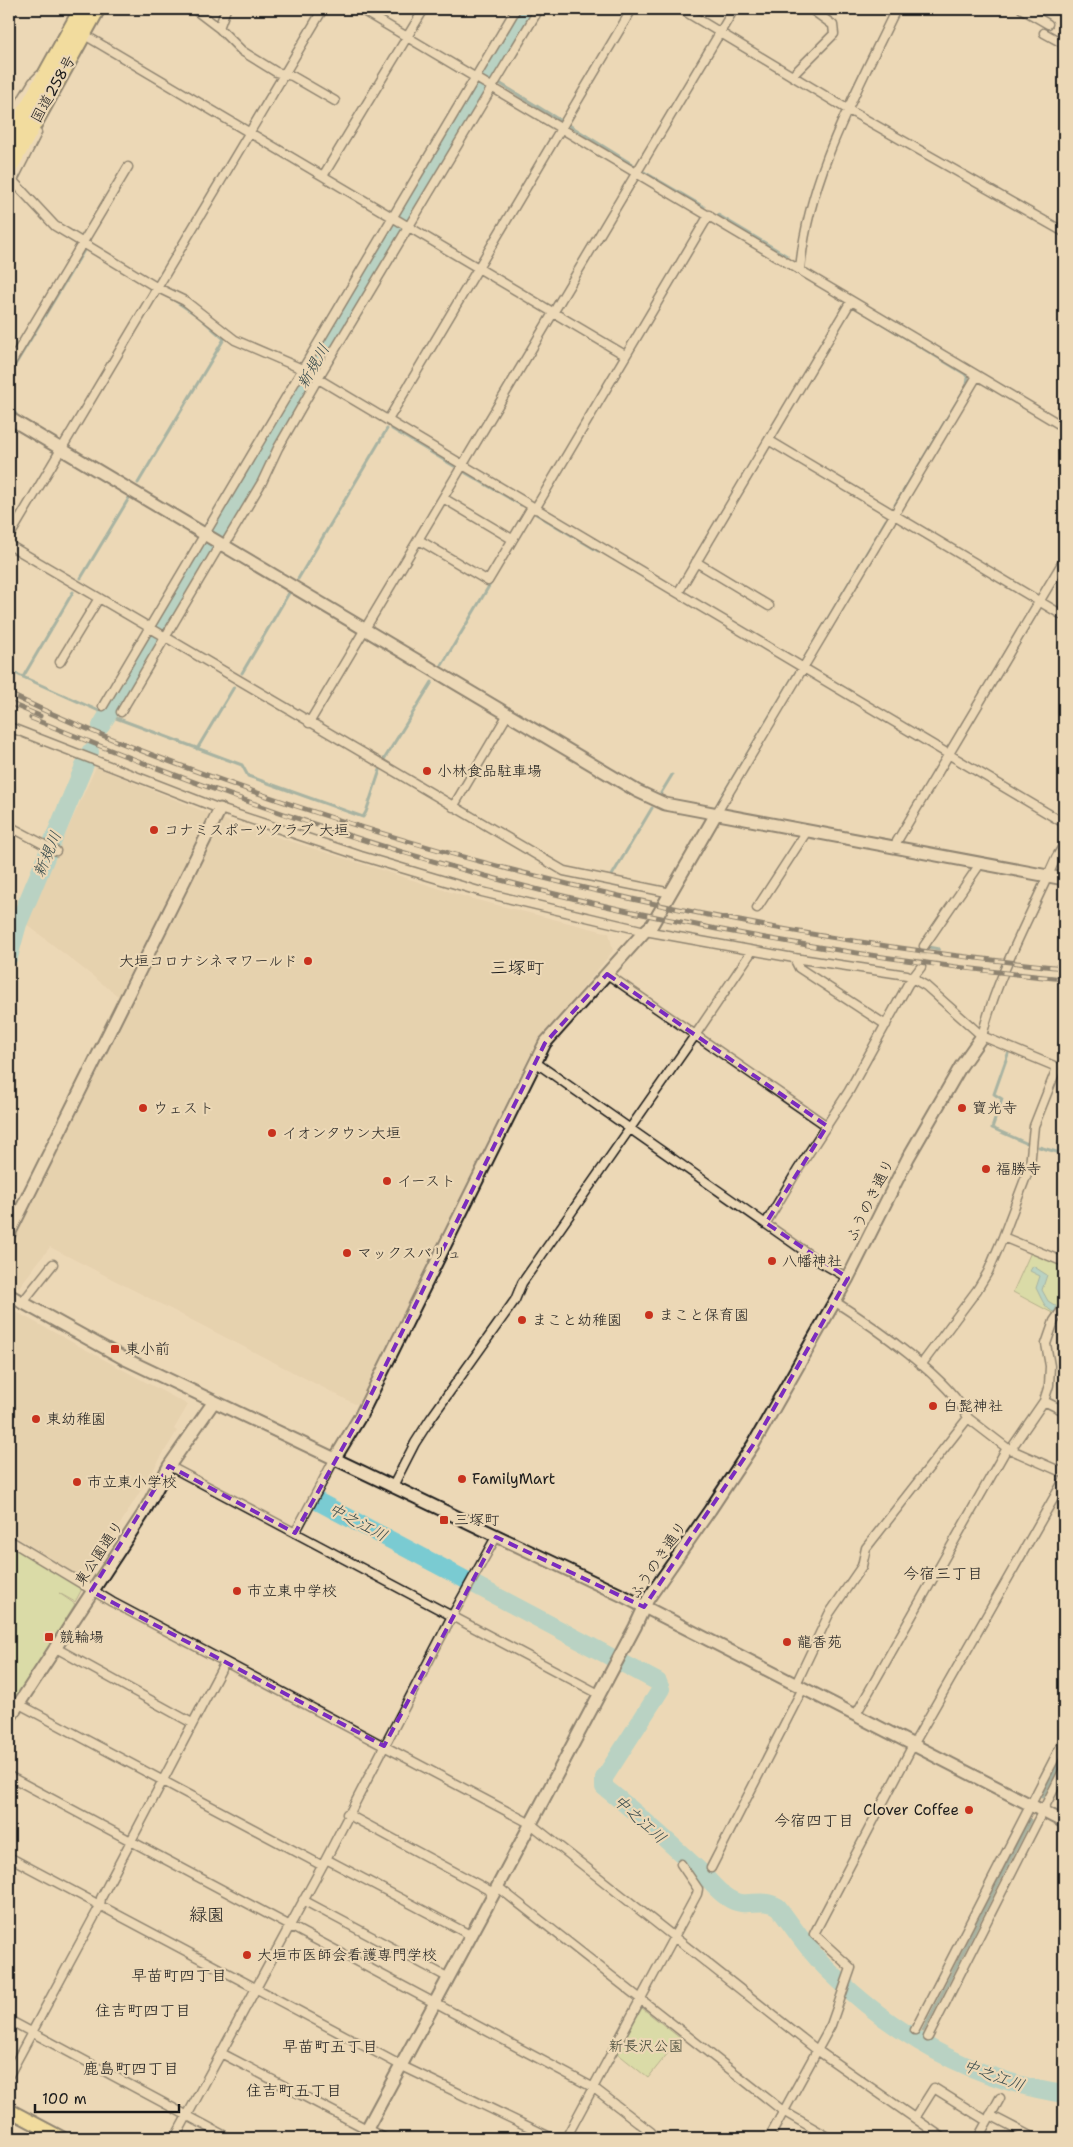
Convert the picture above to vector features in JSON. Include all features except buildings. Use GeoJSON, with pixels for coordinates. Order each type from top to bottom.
{"type":"FeatureCollection","features":[{"type":"Feature","properties":{"kind":"highway","name":"国道258号"},"geometry":{"type":"LineString","coordinates":[[56,70],[82,9]]}},
{"type":"Feature","properties":{"kind":"highway","name":"国道258号"},"geometry":{"type":"LineString","coordinates":[[9,141],[56,70],[83,34],[97,9]]}},
{"type":"Feature","properties":{"kind":"highway","name":"国道258号"},"geometry":{"type":"LineString","coordinates":[[10,179],[18,127]]}},
{"type":"Feature","properties":{"kind":"main road"},"geometry":{"type":"LineString","coordinates":[[9,2110],[62,2138]]}},
{"type":"Feature","properties":{"kind":"street"},"geometry":{"type":"LineString","coordinates":[[9,16],[13,9]]}},
{"type":"Feature","properties":{"kind":"street"},"geometry":{"type":"LineString","coordinates":[[194,9],[219,28],[242,51],[276,72],[292,76],[335,101]]}},
{"type":"Feature","properties":{"kind":"street"},"geometry":{"type":"LineString","coordinates":[[219,28],[226,9]]}},
{"type":"Feature","properties":{"kind":"street"},"geometry":{"type":"LineString","coordinates":[[9,538],[156,287],[323,9]]}},
{"type":"Feature","properties":{"kind":"street"},"geometry":{"type":"LineString","coordinates":[[360,9],[477,78],[493,83],[562,128],[1064,427]]}},
{"type":"Feature","properties":{"kind":"street"},"geometry":{"type":"LineString","coordinates":[[324,176],[424,9]]}},
{"type":"Feature","properties":{"kind":"street"},"geometry":{"type":"LineString","coordinates":[[103,706],[304,371],[392,217],[477,78],[516,9]]}},
{"type":"Feature","properties":{"kind":"street"},"geometry":{"type":"LineString","coordinates":[[122,712],[218,548],[262,482],[278,448],[317,379],[407,226],[539,9]]}},
{"type":"Feature","properties":{"kind":"street"},"geometry":{"type":"LineString","coordinates":[[388,420],[632,9]]}},
{"type":"Feature","properties":{"kind":"street"},"geometry":{"type":"LineString","coordinates":[[681,9],[847,109],[1064,232]]}},
{"type":"Feature","properties":{"kind":"street"},"geometry":{"type":"LineString","coordinates":[[309,723],[734,9]]}},
{"type":"Feature","properties":{"kind":"street"},"geometry":{"type":"LineString","coordinates":[[792,76],[834,34],[833,25],[811,9]]}},
{"type":"Feature","properties":{"kind":"street"},"geometry":{"type":"LineString","coordinates":[[800,270],[804,237],[816,188],[829,151],[847,109],[896,9]]}},
{"type":"Feature","properties":{"kind":"street"},"geometry":{"type":"LineString","coordinates":[[1022,9],[1048,24]]}},
{"type":"Feature","properties":{"kind":"street"},"geometry":{"type":"LineString","coordinates":[[1044,33],[1064,44]]}},
{"type":"Feature","properties":{"kind":"street"},"geometry":{"type":"LineString","coordinates":[[83,34],[625,355]]}},
{"type":"Feature","properties":{"kind":"street"},"geometry":{"type":"LineString","coordinates":[[18,127],[33,82],[56,70],[58,90],[10,179],[55,226],[156,287],[185,301],[234,340],[304,371],[1064,823]]}},
{"type":"Feature","properties":{"kind":"street"},"geometry":{"type":"LineString","coordinates":[[9,366],[128,167]]}},
{"type":"Feature","properties":{"kind":"street"},"geometry":{"type":"LineString","coordinates":[[419,540],[488,581],[512,539],[534,508],[709,215]]}},
{"type":"Feature","properties":{"kind":"street"},"geometry":{"type":"LineString","coordinates":[[678,593],[770,441],[851,301]]}},
{"type":"Feature","properties":{"kind":"street"},"geometry":{"type":"LineString","coordinates":[[294,1533],[361,1415],[546,1043],[644,932],[652,926],[716,814],[977,376]]}},
{"type":"Feature","properties":{"kind":"street"},"geometry":{"type":"LineString","coordinates":[[9,418],[653,799],[665,804],[716,814],[1064,879]]}},
{"type":"Feature","properties":{"kind":"street"},"geometry":{"type":"LineString","coordinates":[[770,441],[1064,616]]}},
{"type":"Feature","properties":{"kind":"street"},"geometry":{"type":"LineString","coordinates":[[443,498],[512,539]]}},
{"type":"Feature","properties":{"kind":"street"},"geometry":{"type":"LineString","coordinates":[[9,545],[309,723],[564,871],[671,893]]}},
{"type":"Feature","properties":{"kind":"street"},"geometry":{"type":"LineString","coordinates":[[893,848],[1064,560]]}},
{"type":"Feature","properties":{"kind":"street"},"geometry":{"type":"LineString","coordinates":[[696,562],[769,606]]}},
{"type":"Feature","properties":{"kind":"street"},"geometry":{"type":"LineString","coordinates":[[60,662],[99,598]]}},
{"type":"Feature","properties":{"kind":"street"},"geometry":{"type":"LineString","coordinates":[[453,807],[508,714]]}},
{"type":"Feature","properties":{"kind":"street"},"geometry":{"type":"LineString","coordinates":[[9,727],[97,763],[220,809],[361,856],[482,892],[644,932],[794,958],[898,972],[926,986],[982,1036],[1061,1069],[1034,1126],[1030,1166],[988,1272],[977,1290],[921,1365]]}},
{"type":"Feature","properties":{"kind":"street"},"geometry":{"type":"LineString","coordinates":[[9,1234],[220,809]]}},
{"type":"Feature","properties":{"kind":"street"},"geometry":{"type":"LineString","coordinates":[[9,826],[56,852]]}},
{"type":"Feature","properties":{"kind":"street"},"geometry":{"type":"LineString","coordinates":[[757,908],[808,831]]}},
{"type":"Feature","properties":{"kind":"street"},"geometry":{"type":"LineString","coordinates":[[982,1036],[990,1006],[1004,968],[1064,845]]}},
{"type":"Feature","properties":{"kind":"street"},"geometry":{"type":"LineString","coordinates":[[924,946],[980,864]]}},
{"type":"Feature","properties":{"kind":"street"},"geometry":{"type":"LineString","coordinates":[[392,1486],[414,1443],[515,1300],[522,1283],[696,1034],[752,950]]}},
{"type":"Feature","properties":{"kind":"street"},"geometry":{"type":"LineString","coordinates":[[794,958],[799,968],[886,1025]]}},
{"type":"Feature","properties":{"kind":"street"},"geometry":{"type":"LineString","coordinates":[[766,1223],[849,1091],[921,967]]}},
{"type":"Feature","properties":{"kind":"street"},"geometry":{"type":"LineString","coordinates":[[607,974],[827,1126]]}},
{"type":"Feature","properties":{"kind":"street","name":"ふうのき通り"},"geometry":{"type":"LineString","coordinates":[[364,2134],[472,1936],[648,1599],[753,1445],[848,1278],[908,1158],[961,1066],[982,1036]]}},
{"type":"Feature","properties":{"kind":"street"},"geometry":{"type":"LineString","coordinates":[[535,1062],[820,1262],[848,1278]]}},
{"type":"Feature","properties":{"kind":"street"},"geometry":{"type":"LineString","coordinates":[[1003,1237],[1064,1262]]}},
{"type":"Feature","properties":{"kind":"street"},"geometry":{"type":"LineString","coordinates":[[22,1304],[53,1264]]}},
{"type":"Feature","properties":{"kind":"street"},"geometry":{"type":"LineString","coordinates":[[9,1295],[22,1304],[123,1358],[213,1403],[392,1486],[644,1607],[1064,1822]]}},
{"type":"Feature","properties":{"kind":"street"},"geometry":{"type":"LineString","coordinates":[[834,1301],[865,1321],[921,1365],[963,1408],[968,1418],[1009,1448],[1064,1473]]}},
{"type":"Feature","properties":{"kind":"street"},"geometry":{"type":"LineString","coordinates":[[855,1716],[1009,1448],[1044,1401],[1049,1384],[1050,1366],[1046,1344],[1054,1321],[1064,1307]]}},
{"type":"Feature","properties":{"kind":"street"},"geometry":{"type":"LineString","coordinates":[[1044,1401],[1064,1411]]}},
{"type":"Feature","properties":{"kind":"street","name":"東公園通り"},"geometry":{"type":"LineString","coordinates":[[9,1719],[54,1647],[143,1514],[169,1466],[213,1403]]}},
{"type":"Feature","properties":{"kind":"street"},"geometry":{"type":"LineString","coordinates":[[711,1868],[799,1686],[829,1614],[862,1566],[866,1548],[968,1418]]}},
{"type":"Feature","properties":{"kind":"street"},"geometry":{"type":"LineString","coordinates":[[169,1466],[599,1694]]}},
{"type":"Feature","properties":{"kind":"street"},"geometry":{"type":"LineString","coordinates":[[769,2138],[831,2025],[851,1968],[814,1934],[913,1745],[1064,1480]]}},
{"type":"Feature","properties":{"kind":"street"},"geometry":{"type":"LineString","coordinates":[[175,2138],[290,1925],[452,1616],[496,1537]]}},
{"type":"Feature","properties":{"kind":"street"},"geometry":{"type":"LineString","coordinates":[[9,1540],[91,1591],[530,1824],[557,1843],[817,2050],[944,2138]]}},
{"type":"Feature","properties":{"kind":"street"},"geometry":{"type":"LineString","coordinates":[[54,1647],[192,1723]]}},
{"type":"Feature","properties":{"kind":"street"},"geometry":{"type":"LineString","coordinates":[[9,2075],[100,1906],[101,1898],[130,1840],[225,1662]]}},
{"type":"Feature","properties":{"kind":"street"},"geometry":{"type":"LineString","coordinates":[[19,1704],[162,1781],[472,1936]]}},
{"type":"Feature","properties":{"kind":"street"},"geometry":{"type":"LineString","coordinates":[[915,2030],[1064,1740]]}},
{"type":"Feature","properties":{"kind":"street"},"geometry":{"type":"LineString","coordinates":[[928,2037],[1064,1769]]}},
{"type":"Feature","properties":{"kind":"street"},"geometry":{"type":"LineString","coordinates":[[9,1776],[594,2088],[651,2132],[652,2138]]}},
{"type":"Feature","properties":{"kind":"street"},"geometry":{"type":"LineString","coordinates":[[347,1814],[496,1890],[640,1998],[783,2111],[830,2138]]}},
{"type":"Feature","properties":{"kind":"street"},"geometry":{"type":"LineString","coordinates":[[9,1857],[402,2066],[552,2138]]}},
{"type":"Feature","properties":{"kind":"street"},"geometry":{"type":"LineString","coordinates":[[566,2138],[697,1894],[698,1889],[682,1864]]}},
{"type":"Feature","properties":{"kind":"street"},"geometry":{"type":"LineString","coordinates":[[302,1900],[449,1978]]}},
{"type":"Feature","properties":{"kind":"street"},"geometry":{"type":"LineString","coordinates":[[9,2020],[229,2138]]}},
{"type":"Feature","properties":{"kind":"street"},"geometry":{"type":"LineString","coordinates":[[221,2053],[364,2134],[384,2138]]}},
{"type":"Feature","properties":{"kind":"street"},"geometry":{"type":"LineString","coordinates":[[915,2118],[934,2088],[989,2118],[1034,2138]]}},
{"type":"Feature","properties":{"kind":"street"},"geometry":{"type":"LineString","coordinates":[[978,2138],[1000,2098]]}},
{"type":"Feature","properties":{"kind":"highlighted area"},"geometry":{"type":"Polygon","coordinates":[[[607,974],[827,1126],[766,1223],[848,1278],[753,1445],[644,1607],[496,1537],[384,1746],[91,1591],[169,1466],[295,1533],[361,1415],[545,1043],[607,974]]]}},
{"type":"Feature","properties":{"kind":"shaded area","name":"イオンタウン大垣"},"geometry":{"type":"Polygon","coordinates":[[[96,767],[227,821],[469,898],[609,933],[613,951],[534,1047],[362,1402],[355,1404],[50,1247],[19,1287],[9,1281],[9,1219],[118,996],[25,923],[96,767]]]}},
{"type":"Feature","properties":{"kind":"shaded area","name":"市立東小学校"},"geometry":{"type":"Polygon","coordinates":[[[9,1308],[188,1405],[174,1429],[177,1431],[86,1580],[9,1532],[9,1308]]]}},
{"type":"Feature","properties":{"kind":"shaded area"},"geometry":{"type":"Polygon","coordinates":[[[1064,1486],[1064,1519],[1049,1512],[1064,1486]]]}},
{"type":"Feature","properties":{"kind":"green space"},"geometry":{"type":"Polygon","coordinates":[[[1031,1252],[1064,1266],[1064,1300],[1056,1315],[1013,1292],[1031,1252]]]}},
{"type":"Feature","properties":{"kind":"green space"},"geometry":{"type":"Polygon","coordinates":[[[9,1544],[82,1589],[75,1602],[59,1593],[75,1604],[9,1711],[9,1544]]]}},
{"type":"Feature","properties":{"kind":"green space","name":"新長沢公園"},"geometry":{"type":"Polygon","coordinates":[[[642,2008],[680,2038],[648,2078],[617,2053],[642,2008]]]}},
{"type":"Feature","properties":{"kind":"water"},"geometry":{"type":"Polygon","coordinates":[[[1033,1266],[1047,1275],[1042,1290],[1048,1301],[1056,1306],[1056,1313],[1046,1306],[1036,1288],[1040,1276],[1030,1271],[1033,1266]]]}},
{"type":"Feature","properties":{"kind":"waterway","name":"新規川"},"geometry":{"type":"LineString","coordinates":[[101,726],[381,254],[413,192],[432,162],[453,135],[528,9]]}},
{"type":"Feature","properties":{"kind":"waterway"},"geometry":{"type":"LineString","coordinates":[[488,76],[561,121]]}},
{"type":"Feature","properties":{"kind":"waterway"},"geometry":{"type":"LineString","coordinates":[[569,125],[635,166]]}},
{"type":"Feature","properties":{"kind":"waterway"},"geometry":{"type":"LineString","coordinates":[[644,172],[704,207]]}},
{"type":"Feature","properties":{"kind":"waterway"},"geometry":{"type":"LineString","coordinates":[[718,215],[787,256]]}},
{"type":"Feature","properties":{"kind":"waterway"},"geometry":{"type":"LineString","coordinates":[[9,375],[86,247]]}},
{"type":"Feature","properties":{"kind":"waterway"},"geometry":{"type":"LineString","coordinates":[[138,483],[224,339],[198,316],[171,298]]}},
{"type":"Feature","properties":{"kind":"waterway"},"geometry":{"type":"LineString","coordinates":[[853,306],[965,374],[968,378],[967,385],[895,505]]}},
{"type":"Feature","properties":{"kind":"waterway"},"geometry":{"type":"LineString","coordinates":[[9,409],[16,414]]}},
{"type":"Feature","properties":{"kind":"waterway"},"geometry":{"type":"LineString","coordinates":[[298,579],[387,429]]}},
{"type":"Feature","properties":{"kind":"waterway"},"geometry":{"type":"LineString","coordinates":[[392,429],[454,466]]}},
{"type":"Feature","properties":{"kind":"waterway"},"geometry":{"type":"LineString","coordinates":[[466,473],[521,505]]}},
{"type":"Feature","properties":{"kind":"waterway"},"geometry":{"type":"LineString","coordinates":[[81,578],[129,498]]}},
{"type":"Feature","properties":{"kind":"waterway"},"geometry":{"type":"LineString","coordinates":[[536,514],[598,551]]}},
{"type":"Feature","properties":{"kind":"waterway"},"geometry":{"type":"LineString","coordinates":[[804,659],[886,520]]}},
{"type":"Feature","properties":{"kind":"waterway"},"geometry":{"type":"LineString","coordinates":[[442,665],[492,581]]}},
{"type":"Feature","properties":{"kind":"waterway"},"geometry":{"type":"LineString","coordinates":[[73,592],[23,677],[108,715],[242,765],[248,776],[363,817],[380,770]]}},
{"type":"Feature","properties":{"kind":"waterway"},"geometry":{"type":"LineString","coordinates":[[242,673],[289,593]]}},
{"type":"Feature","properties":{"kind":"waterway"},"geometry":{"type":"LineString","coordinates":[[9,670],[23,677]]}},
{"type":"Feature","properties":{"kind":"waterway"},"geometry":{"type":"LineString","coordinates":[[719,801],[796,672]]}},
{"type":"Feature","properties":{"kind":"waterway"},"geometry":{"type":"LineString","coordinates":[[383,761],[432,682]]}},
{"type":"Feature","properties":{"kind":"waterway"},"geometry":{"type":"LineString","coordinates":[[197,749],[234,687]]}},
{"type":"Feature","properties":{"kind":"waterway","name":"新規川"},"geometry":{"type":"LineString","coordinates":[[9,957],[18,924],[90,752]]}},
{"type":"Feature","properties":{"kind":"waterway"},"geometry":{"type":"LineString","coordinates":[[661,793],[672,775]]}},
{"type":"Feature","properties":{"kind":"waterway"},"geometry":{"type":"LineString","coordinates":[[611,877],[652,808]]}},
{"type":"Feature","properties":{"kind":"waterway"},"geometry":{"type":"LineString","coordinates":[[929,944],[928,947],[939,949]]}},
{"type":"Feature","properties":{"kind":"waterway"},"geometry":{"type":"LineString","coordinates":[[1008,1054],[994,1094],[1002,1099],[992,1128],[1028,1144]]}},
{"type":"Feature","properties":{"kind":"waterway"},"geometry":{"type":"LineString","coordinates":[[1039,1147],[1064,1154]]}},
{"type":"Feature","properties":{"kind":"waterway","name":"中之江川"},"geometry":{"type":"LineString","coordinates":[[319,1502],[658,1682],[661,1689],[604,1778],[604,1787],[665,1839],[728,1898],[741,1903],[765,1903],[778,1907],[808,1948],[828,1970],[880,2015],[907,2034],[966,2066],[998,2078],[1064,2094]]}},
{"type":"Feature","properties":{"kind":"waterway"},"geometry":{"type":"LineString","coordinates":[[1042,1797],[1064,1754]]}},
{"type":"Feature","properties":{"kind":"waterway"},"geometry":{"type":"LineString","coordinates":[[923,2031],[1030,1820]]}},
{"type":"Feature","properties":{"kind":"tunnel"},"geometry":{"type":"LineString","coordinates":[[921,967],[924,946]]}},
{"type":"Feature","properties":{"kind":"railway"},"geometry":{"type":"LineString","coordinates":[[9,694],[114,740],[223,781],[390,836],[484,863],[580,887],[772,927],[966,957],[1064,968]]}},
{"type":"Feature","properties":{"kind":"railway"},"geometry":{"type":"LineString","coordinates":[[9,703],[40,716]]}},
{"type":"Feature","properties":{"kind":"railway"},"geometry":{"type":"LineString","coordinates":[[31,718],[186,779],[265,807],[344,834],[504,881],[666,919],[765,938],[914,961],[1064,979]]}},
{"type":"Feature","properties":{"kind":"place","name":"小林食品駐車場"},"geometry":{"type":"Point","coordinates":[427,771]}},
{"type":"Feature","properties":{"kind":"place","name":"コナミスポーツクラブ 大垣"},"geometry":{"type":"Point","coordinates":[154,830]}},
{"type":"Feature","properties":{"kind":"place","name":"大垣コロナシネマワールド"},"geometry":{"type":"Point","coordinates":[308,961]}},
{"type":"Feature","properties":{"kind":"place","name":"ウェスト"},"geometry":{"type":"Point","coordinates":[143,1108]}},
{"type":"Feature","properties":{"kind":"place","name":"寶光寺"},"geometry":{"type":"Point","coordinates":[962,1108]}},
{"type":"Feature","properties":{"kind":"place","name":"イオンタウン大垣"},"geometry":{"type":"Point","coordinates":[272,1133]}},
{"type":"Feature","properties":{"kind":"place","name":"福勝寺"},"geometry":{"type":"Point","coordinates":[986,1169]}},
{"type":"Feature","properties":{"kind":"place","name":"イースト"},"geometry":{"type":"Point","coordinates":[387,1181]}},
{"type":"Feature","properties":{"kind":"place","name":"マックスバリュ"},"geometry":{"type":"Point","coordinates":[347,1253]}},
{"type":"Feature","properties":{"kind":"place","name":"八幡神社"},"geometry":{"type":"Point","coordinates":[772,1261]}},
{"type":"Feature","properties":{"kind":"place","name":"まこと保育園"},"geometry":{"type":"Point","coordinates":[649,1315]}},
{"type":"Feature","properties":{"kind":"place","name":"まこと幼稚園"},"geometry":{"type":"Point","coordinates":[522,1320]}},
{"type":"Feature","properties":{"kind":"place","name":"東小前"},"geometry":{"type":"Point","coordinates":[115,1349]}},
{"type":"Feature","properties":{"kind":"place","name":"白髭神社"},"geometry":{"type":"Point","coordinates":[933,1406]}},
{"type":"Feature","properties":{"kind":"place","name":"東幼稚園"},"geometry":{"type":"Point","coordinates":[36,1419]}},
{"type":"Feature","properties":{"kind":"place","name":"FamilyMart"},"geometry":{"type":"Point","coordinates":[462,1479]}},
{"type":"Feature","properties":{"kind":"place","name":"市立東小学校"},"geometry":{"type":"Point","coordinates":[77,1482]}},
{"type":"Feature","properties":{"kind":"place","name":"三塚町"},"geometry":{"type":"Point","coordinates":[444,1520]}},
{"type":"Feature","properties":{"kind":"place","name":"市立東中学校"},"geometry":{"type":"Point","coordinates":[237,1591]}},
{"type":"Feature","properties":{"kind":"place","name":"競輪場"},"geometry":{"type":"Point","coordinates":[49,1637]}},
{"type":"Feature","properties":{"kind":"place","name":"龍香苑"},"geometry":{"type":"Point","coordinates":[787,1642]}},
{"type":"Feature","properties":{"kind":"place","name":"Clover Coffee"},"geometry":{"type":"Point","coordinates":[969,1810]}},
{"type":"Feature","properties":{"kind":"place","name":"大垣市医師会看護専門学校"},"geometry":{"type":"Point","coordinates":[247,1955]}},
{"type":"Feature","properties":{"kind":"district","name":"三塚町"},"geometry":{"type":"Point","coordinates":[517,968]}},
{"type":"Feature","properties":{"kind":"district","name":"今宿三丁目"},"geometry":{"type":"Point","coordinates":[943,1573]}},
{"type":"Feature","properties":{"kind":"district","name":"今宿四丁目"},"geometry":{"type":"Point","coordinates":[814,1820]}},
{"type":"Feature","properties":{"kind":"district","name":"緑園"},"geometry":{"type":"Point","coordinates":[207,1915]}},
{"type":"Feature","properties":{"kind":"district","name":"早苗町四丁目"},"geometry":{"type":"Point","coordinates":[179,1975]}},
{"type":"Feature","properties":{"kind":"district","name":"住吉町四丁目"},"geometry":{"type":"Point","coordinates":[143,2010]}},
{"type":"Feature","properties":{"kind":"district","name":"早苗町五丁目"},"geometry":{"type":"Point","coordinates":[330,2046]}},
{"type":"Feature","properties":{"kind":"district","name":"鹿島町四丁目"},"geometry":{"type":"Point","coordinates":[131,2068]}},
{"type":"Feature","properties":{"kind":"district","name":"住吉町五丁目"},"geometry":{"type":"Point","coordinates":[294,2090]}}]}
